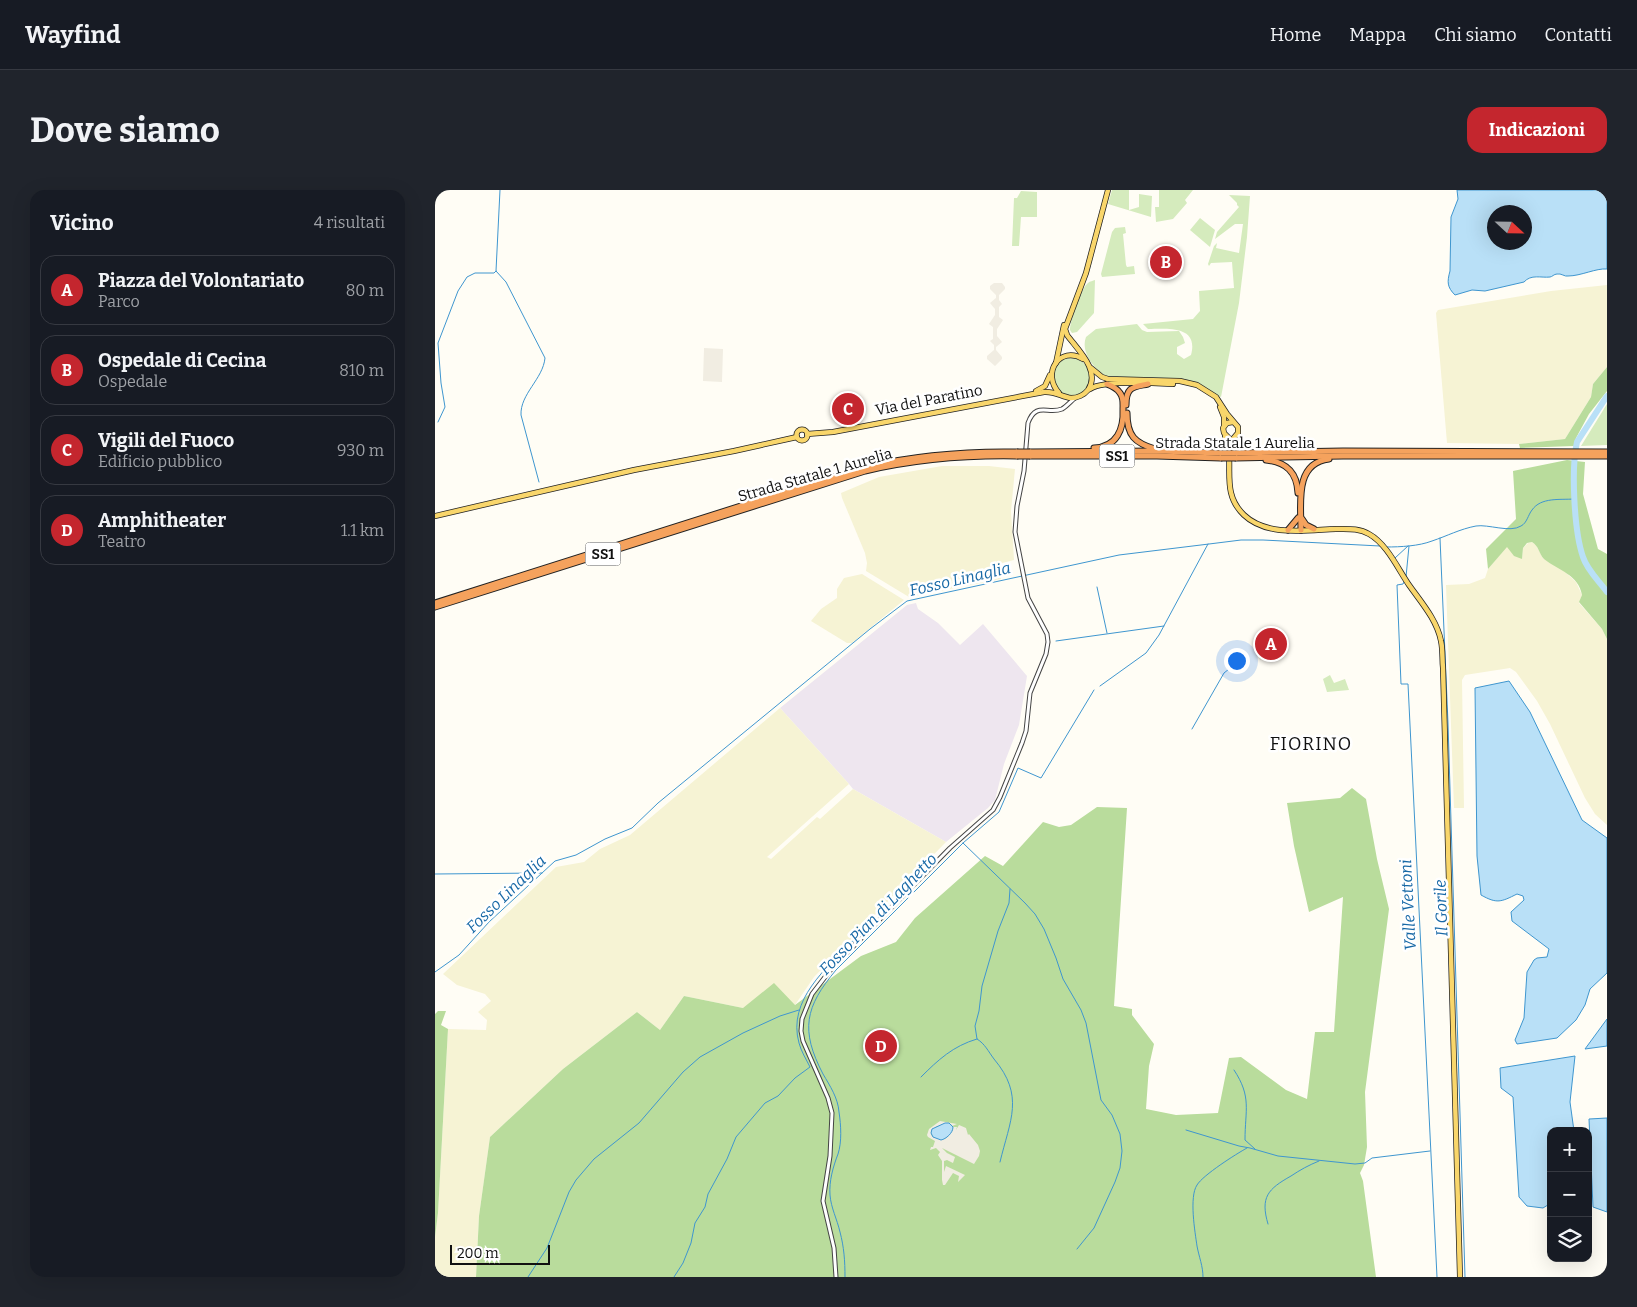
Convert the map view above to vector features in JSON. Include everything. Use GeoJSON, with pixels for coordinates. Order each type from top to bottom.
{"type":"FeatureCollection","features":[{"type":"Feature","properties":{"kind":"highway"},"geometry":{"type":"LineString","coordinates":[[1079,451],[1083,448],[1106,446],[1115,439],[1121,430],[1123,418],[1122,396],[1116,389],[1107,384]]}},
{"type":"Feature","properties":{"kind":"highway"},"geometry":{"type":"LineString","coordinates":[[1149,384],[1136,386],[1129,391],[1126,399],[1127,421],[1129,431],[1136,440],[1144,446],[1158,451]]}},
{"type":"Feature","properties":{"kind":"highway","name":"Strada Statale 1 Aurelia"},"geometry":{"type":"LineString","coordinates":[[435,603],[864,467],[893,460],[946,453],[979,451],[1017,454]]}},
{"type":"Feature","properties":{"kind":"highway","name":"Strada Statale 1 Aurelia"},"geometry":{"type":"LineString","coordinates":[[1030,454],[1079,451],[1158,451],[1221,455]]}},
{"type":"Feature","properties":{"kind":"highway","name":"Strada Statale 1 Aurelia"},"geometry":{"type":"LineString","coordinates":[[435,607],[865,471],[894,464],[946,457],[1017,454],[1236,455],[1343,451],[1607,456]]}},
{"type":"Feature","properties":{"kind":"highway","name":"Strada Statale 1 Aurelia"},"geometry":{"type":"LineString","coordinates":[[1236,455],[1262,457],[1607,452]]}},
{"type":"Feature","properties":{"kind":"highway"},"geometry":{"type":"LineString","coordinates":[[1300,530],[1301,487],[1307,472],[1322,460],[1340,459],[1343,456]]}},
{"type":"Feature","properties":{"kind":"highway"},"geometry":{"type":"LineString","coordinates":[[1262,457],[1283,464],[1293,473],[1298,488],[1300,518],[1314,530]]}},
{"type":"Feature","properties":{"kind":"highway"},"geometry":{"type":"LineString","coordinates":[[1288,530],[1300,518]]}},
{"type":"Feature","properties":{"kind":"main road"},"geometry":{"type":"LineString","coordinates":[[1026,395],[1042,389],[1056,363],[1063,331],[1086,273],[1108,190]]}},
{"type":"Feature","properties":{"kind":"main road"},"geometry":{"type":"LineString","coordinates":[[1068,318],[1065,329],[1067,335],[1091,367],[1108,379],[1172,381],[1197,385],[1216,397],[1239,429],[1229,452]]}},
{"type":"Feature","properties":{"kind":"main road"},"geometry":{"type":"LineString","coordinates":[[1056,363],[1067,356],[1074,355],[1087,361]]}},
{"type":"Feature","properties":{"kind":"main road"},"geometry":{"type":"LineString","coordinates":[[1051,374],[1051,381],[1059,393],[1071,398],[1082,395],[1088,389],[1092,382],[1093,374],[1091,367]]}},
{"type":"Feature","properties":{"kind":"main road"},"geometry":{"type":"LineString","coordinates":[[1088,389],[1096,385],[1107,384],[1185,384],[1201,389],[1212,397],[1220,407],[1224,417],[1223,430],[1229,452],[1230,490],[1240,510],[1248,518],[1269,529],[1353,529],[1369,534],[1387,552],[1439,633],[1442,648],[1461,1277]]}},
{"type":"Feature","properties":{"kind":"main road","name":"Via del Paratino"},"geometry":{"type":"LineString","coordinates":[[435,516],[634,470],[735,451],[797,436],[799,440],[803,440],[807,434],[833,432],[1026,395],[1050,392],[1059,393]]}},
{"type":"Feature","properties":{"kind":"main road"},"geometry":{"type":"LineString","coordinates":[[1224,426],[1229,422],[1234,422]]}},
{"type":"Feature","properties":{"kind":"main road"},"geometry":{"type":"LineString","coordinates":[[1225,436],[1229,438],[1234,437]]}},
{"type":"Feature","properties":{"kind":"street"},"geometry":{"type":"LineString","coordinates":[[836,1277],[834,1248],[823,1201],[830,1155],[832,1113],[828,1098],[803,1041],[802,1019],[812,994],[832,968],[950,848],[993,810],[998,802],[1025,736],[1032,687],[1048,646],[1047,634],[1029,601],[1016,538],[1016,520],[1024,471],[1028,423],[1031,416],[1039,410],[1063,408],[1082,395]]}},
{"type":"Feature","properties":{"kind":"street"},"geometry":{"type":"LineString","coordinates":[[1063,408],[1066,401],[1065,396]]}},
{"type":"Feature","properties":{"kind":"shaded area"},"geometry":{"type":"Polygon","coordinates":[[[994,283],[1002,283],[1005,287],[999,295],[999,300],[1002,304],[999,307],[999,317],[1003,320],[997,329],[997,336],[1002,342],[996,347],[1002,359],[995,366],[987,359],[987,356],[994,350],[994,345],[990,341],[993,339],[993,327],[989,324],[995,315],[995,309],[990,303],[996,298],[996,295],[990,289],[990,286],[994,283]]]}},
{"type":"Feature","properties":{"kind":"shaded area"},"geometry":{"type":"Polygon","coordinates":[[[1607,285],[1607,367],[1593,384],[1591,397],[1565,439],[1519,444],[1447,443],[1436,313],[1438,310],[1551,291],[1607,285]]]}},
{"type":"Feature","properties":{"kind":"shaded area"},"geometry":{"type":"Polygon","coordinates":[[[704,348],[723,349],[722,382],[703,381],[704,348]]]}},
{"type":"Feature","properties":{"kind":"shaded area"},"geometry":{"type":"Polygon","coordinates":[[[942,466],[989,466],[1015,469],[1011,511],[1014,560],[998,564],[1001,579],[909,597],[866,571],[865,553],[841,493],[879,477],[942,466]]]}},
{"type":"Feature","properties":{"kind":"shaded area"},"geometry":{"type":"Polygon","coordinates":[[[1532,542],[1536,545],[1543,558],[1563,570],[1576,582],[1582,595],[1579,603],[1602,629],[1607,639],[1607,825],[1595,814],[1585,798],[1537,701],[1516,672],[1510,668],[1465,675],[1462,680],[1464,808],[1454,808],[1446,585],[1469,584],[1485,578],[1488,569],[1507,546],[1522,559],[1523,548],[1532,542]]]}},
{"type":"Feature","properties":{"kind":"shaded area"},"geometry":{"type":"Polygon","coordinates":[[[862,574],[904,600],[852,643],[847,643],[811,621],[821,609],[837,598],[837,589],[844,578],[862,574]]]}},
{"type":"Feature","properties":{"kind":"shaded area"},"geometry":{"type":"Polygon","coordinates":[[[916,603],[918,609],[938,623],[960,645],[983,624],[1027,676],[1019,725],[1004,764],[995,800],[988,808],[946,842],[853,789],[780,708],[907,605],[916,603]]]}},
{"type":"Feature","properties":{"kind":"shaded area"},"geometry":{"type":"Polygon","coordinates":[[[780,708],[849,784],[767,857],[771,859],[817,817],[820,819],[853,789],[946,842],[814,977],[795,1005],[743,1008],[684,996],[660,1030],[637,1012],[563,1069],[490,1137],[479,1216],[476,1277],[435,1277],[435,1237],[448,1029],[486,1030],[487,1020],[478,1012],[491,1001],[485,994],[457,985],[443,974],[556,867],[584,862],[600,849],[630,835],[780,708]]]}},
{"type":"Feature","properties":{"kind":"shaded area"},"geometry":{"type":"Polygon","coordinates":[[[940,1121],[957,1124],[937,1126],[931,1131],[931,1135],[941,1140],[946,1138],[953,1130],[953,1127],[957,1127],[956,1130],[959,1125],[966,1128],[968,1135],[978,1145],[980,1151],[974,1164],[942,1148],[955,1157],[953,1163],[947,1160],[944,1161],[944,1172],[946,1166],[965,1175],[958,1182],[959,1176],[953,1173],[945,1185],[943,1185],[942,1180],[942,1161],[938,1155],[940,1152],[936,1148],[930,1150],[935,1141],[927,1135],[929,1129],[940,1121]]]}},
{"type":"Feature","properties":{"kind":"green space"},"geometry":{"type":"Polygon","coordinates":[[[1112,190],[1129,190],[1129,210],[1139,207],[1139,194],[1152,196],[1151,217],[1108,204],[1112,190]]]}},
{"type":"Feature","properties":{"kind":"green space"},"geometry":{"type":"Polygon","coordinates":[[[1159,190],[1193,190],[1185,200],[1187,203],[1173,219],[1156,222],[1155,207],[1159,207],[1159,190]]]}},
{"type":"Feature","properties":{"kind":"green space"},"geometry":{"type":"Polygon","coordinates":[[[1021,191],[1037,192],[1037,217],[1021,217],[1019,246],[1012,246],[1014,198],[1017,198],[1021,191]]]}},
{"type":"Feature","properties":{"kind":"green space"},"geometry":{"type":"Polygon","coordinates":[[[1229,195],[1250,196],[1239,303],[1221,397],[1200,384],[1191,381],[1109,377],[1099,371],[1090,361],[1085,349],[1086,337],[1096,329],[1137,324],[1142,330],[1147,332],[1179,331],[1185,343],[1177,347],[1177,354],[1184,359],[1191,355],[1192,345],[1190,338],[1186,334],[1180,331],[1172,329],[1148,329],[1143,324],[1193,319],[1200,311],[1199,291],[1234,288],[1232,262],[1211,263],[1209,266],[1208,264],[1214,246],[1217,243],[1216,248],[1239,253],[1243,224],[1235,224],[1215,239],[1217,232],[1239,207],[1229,195]]]}},
{"type":"Feature","properties":{"kind":"green space"},"geometry":{"type":"Polygon","coordinates":[[[1200,218],[1215,230],[1210,247],[1190,230],[1200,218]]]}},
{"type":"Feature","properties":{"kind":"green space"},"geometry":{"type":"Polygon","coordinates":[[[1125,227],[1126,233],[1123,234],[1126,265],[1127,267],[1134,266],[1135,274],[1102,277],[1101,274],[1112,232],[1115,228],[1125,227]]]}},
{"type":"Feature","properties":{"kind":"green space"},"geometry":{"type":"Polygon","coordinates":[[[1095,280],[1094,313],[1077,332],[1072,333],[1070,326],[1079,298],[1085,286],[1095,280]]]}},
{"type":"Feature","properties":{"kind":"green space"},"geometry":{"type":"Polygon","coordinates":[[[1071,358],[1084,364],[1090,377],[1084,390],[1071,396],[1058,390],[1052,377],[1058,364],[1071,358]]]}},
{"type":"Feature","properties":{"kind":"green space"},"geometry":{"type":"Polygon","coordinates":[[[1607,367],[1607,391],[1589,414],[1576,438],[1574,446],[1520,448],[1519,444],[1565,439],[1591,397],[1593,384],[1607,367]]]}},
{"type":"Feature","properties":{"kind":"green space"},"geometry":{"type":"Polygon","coordinates":[[[1607,404],[1607,445],[1581,446],[1607,404]]]}},
{"type":"Feature","properties":{"kind":"green space"},"geometry":{"type":"Polygon","coordinates":[[[1567,460],[1585,462],[1583,494],[1598,549],[1607,554],[1607,639],[1602,629],[1579,602],[1582,595],[1577,582],[1544,559],[1532,542],[1527,543],[1523,548],[1522,559],[1514,556],[1507,547],[1488,569],[1486,549],[1516,519],[1513,471],[1567,460]]]}},
{"type":"Feature","properties":{"kind":"green space"},"geometry":{"type":"Polygon","coordinates":[[[1275,635],[1282,638],[1283,653],[1279,650],[1266,652],[1260,660],[1258,636],[1275,635]]]}},
{"type":"Feature","properties":{"kind":"green space"},"geometry":{"type":"Polygon","coordinates":[[[1330,675],[1334,683],[1345,679],[1349,690],[1327,692],[1323,679],[1330,675]]]}},
{"type":"Feature","properties":{"kind":"green space"},"geometry":{"type":"Polygon","coordinates":[[[1352,788],[1366,799],[1377,859],[1389,909],[1365,1092],[1367,1147],[1364,1165],[1360,1173],[1363,1181],[1376,1277],[476,1277],[479,1216],[490,1137],[563,1069],[637,1012],[660,1030],[684,996],[743,1008],[774,983],[795,1005],[861,956],[896,942],[915,918],[985,856],[1003,866],[1043,822],[1059,827],[1071,825],[1097,807],[1127,808],[1114,1006],[1132,1009],[1132,1015],[1154,1044],[1149,1066],[1146,1109],[1176,1115],[1218,1113],[1229,1058],[1241,1057],[1286,1090],[1307,1099],[1315,1032],[1334,1032],[1343,897],[1309,912],[1294,846],[1287,803],[1340,798],[1352,788]]]}},
{"type":"Feature","properties":{"kind":"green space"},"geometry":{"type":"Polygon","coordinates":[[[438,1011],[446,1011],[441,1025],[448,1029],[435,1237],[435,1014],[438,1011]]]}},
{"type":"Feature","properties":{"kind":"water"},"geometry":{"type":"Polygon","coordinates":[[[1457,190],[1607,190],[1607,269],[1573,276],[1555,274],[1550,277],[1533,277],[1524,282],[1485,291],[1472,290],[1455,295],[1449,287],[1448,281],[1450,271],[1451,217],[1458,199],[1457,190]]]}},
{"type":"Feature","properties":{"kind":"water"},"geometry":{"type":"Polygon","coordinates":[[[1509,681],[1530,712],[1582,820],[1607,838],[1607,973],[1590,989],[1585,1005],[1576,1020],[1557,1038],[1517,1044],[1515,1040],[1524,1018],[1527,972],[1534,960],[1547,957],[1549,949],[1512,921],[1511,912],[1524,900],[1523,896],[1517,894],[1507,899],[1495,901],[1481,895],[1477,856],[1475,688],[1509,681]]]}},
{"type":"Feature","properties":{"kind":"water"},"geometry":{"type":"Polygon","coordinates":[[[1607,1019],[1607,1046],[1585,1049],[1607,1019]]]}},
{"type":"Feature","properties":{"kind":"water"},"geometry":{"type":"Polygon","coordinates":[[[1575,1056],[1570,1102],[1573,1127],[1547,1127],[1547,1206],[1543,1208],[1527,1206],[1519,1197],[1513,1097],[1501,1088],[1500,1068],[1575,1056]]]}},
{"type":"Feature","properties":{"kind":"water"},"geometry":{"type":"Polygon","coordinates":[[[1607,1118],[1607,1212],[1593,1207],[1592,1127],[1589,1127],[1589,1119],[1607,1118]]]}},
{"type":"Feature","properties":{"kind":"water"},"geometry":{"type":"Polygon","coordinates":[[[949,1123],[953,1127],[951,1133],[941,1140],[933,1137],[932,1129],[949,1123]]]}},
{"type":"Feature","properties":{"kind":"waterway"},"geometry":{"type":"LineString","coordinates":[[500,190],[496,271],[506,282],[545,358],[540,373],[524,400],[521,415],[539,482]]}},
{"type":"Feature","properties":{"kind":"waterway"},"geometry":{"type":"LineString","coordinates":[[438,422],[445,407],[438,343],[458,291],[467,277],[475,273],[494,273],[496,271]]}},
{"type":"Feature","properties":{"kind":"waterway"},"geometry":{"type":"LineString","coordinates":[[1607,396],[1577,442],[1574,468],[1577,532],[1580,546],[1590,571],[1607,592]]}},
{"type":"Feature","properties":{"kind":"waterway","name":"Fosso Linaglia"},"geometry":{"type":"LineString","coordinates":[[1386,547],[1421,544],[1476,526],[1505,529],[1516,528],[1525,523],[1532,510],[1540,503],[1551,500],[1574,499]]}},
{"type":"Feature","properties":{"kind":"waterway","name":"Il Gorile"},"geometry":{"type":"LineString","coordinates":[[1440,538],[1448,723],[1465,1277]]}},
{"type":"Feature","properties":{"kind":"waterway","name":"Fosso Linaglia"},"geometry":{"type":"LineString","coordinates":[[435,972],[459,955],[489,922],[555,861],[576,855],[605,839],[632,828],[658,803],[870,629],[907,601],[1119,555],[1241,540],[1380,546]]}},
{"type":"Feature","properties":{"kind":"waterway","name":"Fosso Pian di Laghetto"},"geometry":{"type":"LineString","coordinates":[[1100,686],[1146,653],[1159,635],[1208,544]]}},
{"type":"Feature","properties":{"kind":"waterway"},"geometry":{"type":"LineString","coordinates":[[1395,558],[1408,546]]}},
{"type":"Feature","properties":{"kind":"waterway","name":"Valle Vettoni"},"geometry":{"type":"LineString","coordinates":[[1406,577],[1409,546]]}},
{"type":"Feature","properties":{"kind":"waterway","name":"Valle Vettoni"},"geometry":{"type":"LineString","coordinates":[[1405,580],[1403,584],[1397,585],[1401,684],[1408,684],[1437,1277]]}},
{"type":"Feature","properties":{"kind":"waterway"},"geometry":{"type":"LineString","coordinates":[[1097,587],[1107,633]]}},
{"type":"Feature","properties":{"kind":"waterway"},"geometry":{"type":"LineString","coordinates":[[1056,641],[1164,626]]}},
{"type":"Feature","properties":{"kind":"waterway"},"geometry":{"type":"LineString","coordinates":[[1192,729],[1224,673],[1229,669]]}},
{"type":"Feature","properties":{"kind":"waterway","name":"Fosso Pian di Laghetto"},"geometry":{"type":"LineString","coordinates":[[845,1277],[842,1243],[830,1195],[832,1174],[840,1144],[840,1117],[835,1097],[811,1044],[809,1019],[812,1008],[826,983],[836,970],[963,843],[999,812],[1018,768],[1041,778],[1094,690]]}},
{"type":"Feature","properties":{"kind":"waterway"},"geometry":{"type":"LineString","coordinates":[[963,843],[1025,903],[1035,914],[1044,929],[1063,979],[1081,1010],[1086,1023],[1101,1100],[1112,1115],[1120,1134],[1122,1151],[1120,1168],[1115,1182],[1094,1228],[1077,1249]]}},
{"type":"Feature","properties":{"kind":"waterway"},"geometry":{"type":"LineString","coordinates":[[435,874],[542,873]]}},
{"type":"Feature","properties":{"kind":"waterway"},"geometry":{"type":"LineString","coordinates":[[1000,1162],[1011,1121],[1012,1097],[1004,1072],[984,1045],[977,1039],[975,1026],[982,986],[998,931],[1009,903],[1010,889]]}},
{"type":"Feature","properties":{"kind":"waterway"},"geometry":{"type":"LineString","coordinates":[[674,1277],[683,1263],[691,1243],[695,1223],[705,1207],[708,1194],[727,1159],[736,1137],[765,1103],[778,1096],[795,1078],[810,1067],[799,1043],[797,1027],[799,1013],[804,999],[821,974],[852,941],[854,942]]}},
{"type":"Feature","properties":{"kind":"waterway"},"geometry":{"type":"LineString","coordinates":[[528,1277],[547,1248],[569,1192],[576,1180],[594,1159],[639,1123],[683,1072],[700,1057],[743,1033],[780,1016],[799,1010]]}},
{"type":"Feature","properties":{"kind":"waterway"},"geometry":{"type":"LineString","coordinates":[[921,1077],[946,1054],[977,1039]]}},
{"type":"Feature","properties":{"kind":"waterway"},"geometry":{"type":"LineString","coordinates":[[1234,1070],[1240,1080],[1245,1096],[1245,1140],[1255,1149]]}},
{"type":"Feature","properties":{"kind":"waterway"},"geometry":{"type":"LineString","coordinates":[[1186,1130],[1278,1156],[1355,1164],[1365,1163],[1372,1158],[1430,1151]]}},
{"type":"Feature","properties":{"kind":"waterway"},"geometry":{"type":"LineString","coordinates":[[1203,1277],[1194,1224],[1193,1198],[1195,1190],[1200,1181],[1206,1176],[1247,1148]]}},
{"type":"Feature","properties":{"kind":"waterway"},"geometry":{"type":"LineString","coordinates":[[1268,1224],[1265,1207],[1268,1195],[1272,1190],[1283,1181],[1319,1161]]}},
{"type":"Feature","properties":{"kind":"place","name":"Ospedale di Cecina"},"geometry":{"type":"Point","coordinates":[1166,262]}},
{"type":"Feature","properties":{"kind":"place","name":"Vigili del Fuoco"},"geometry":{"type":"Point","coordinates":[848,409]}},
{"type":"Feature","properties":{"kind":"place","name":"Piazza del Volontariato"},"geometry":{"type":"Point","coordinates":[1271,644]}},
{"type":"Feature","properties":{"kind":"place","name":"Amphitheater"},"geometry":{"type":"Point","coordinates":[881,1046]}},
{"type":"Feature","properties":{"kind":"district","name":"FIORINO"},"geometry":{"type":"Point","coordinates":[1311,744]}}]}
